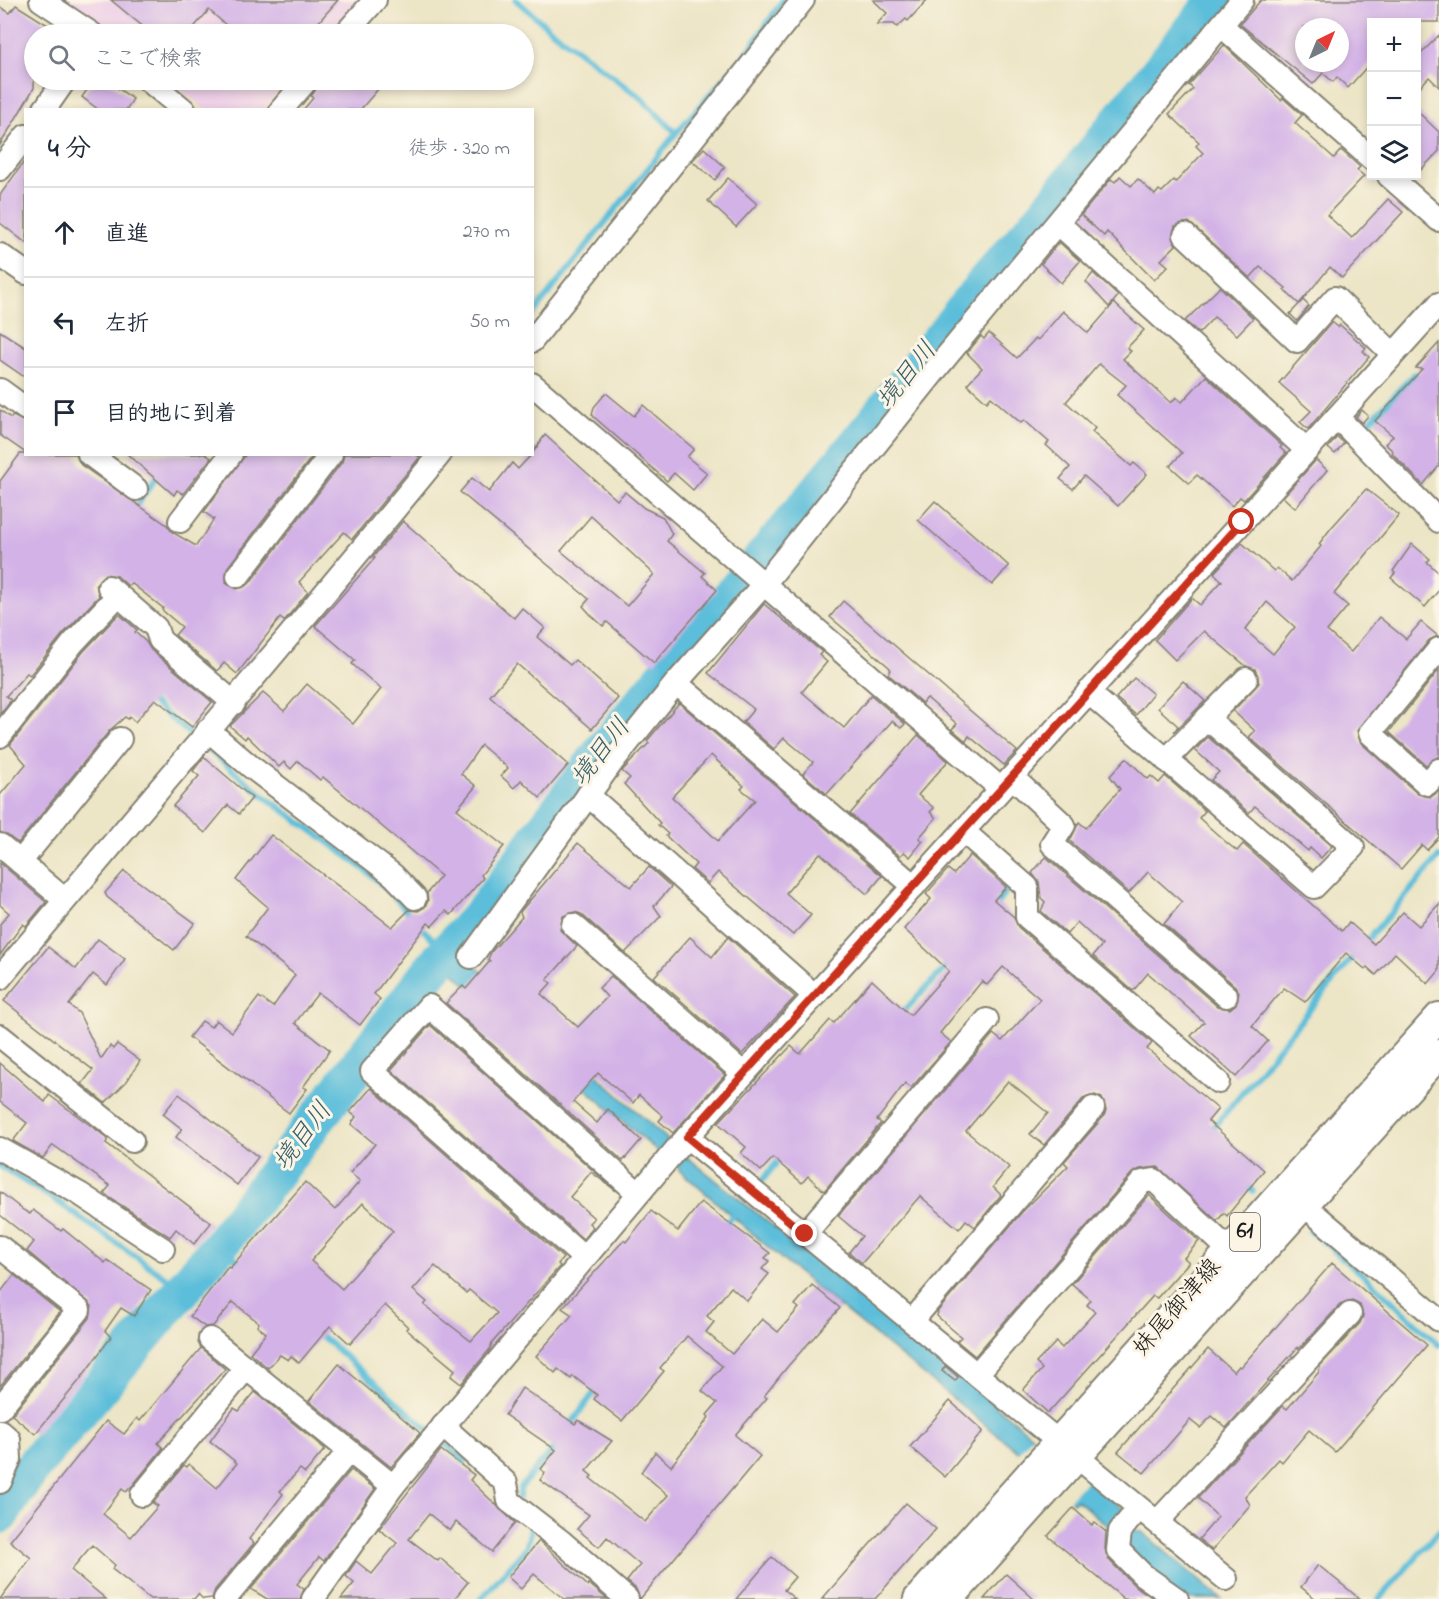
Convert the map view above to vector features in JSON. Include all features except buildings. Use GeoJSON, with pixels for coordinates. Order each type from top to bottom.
{"type":"FeatureCollection","features":[{"type":"Feature","properties":{"kind":"main road","name":"妹尾御津線"},"geometry":{"type":"LineString","coordinates":[[949,1599],[1058,1461],[1239,1258],[1439,1017]]}},
{"type":"Feature","properties":{"kind":"main road","name":"妹尾御津線"},"geometry":{"type":"LineString","coordinates":[[1239,1258],[1304,1205],[1439,1054]]}},
{"type":"Feature","properties":{"kind":"main road","name":"妹尾御津線"},"geometry":{"type":"LineString","coordinates":[[918,1599],[1058,1461]]}},
{"type":"Feature","properties":{"kind":"street"},"geometry":{"type":"LineString","coordinates":[[41,0],[77,24]]}},
{"type":"Feature","properties":{"kind":"street"},"geometry":{"type":"LineString","coordinates":[[354,24],[375,0]]}},
{"type":"Feature","properties":{"kind":"street"},"geometry":{"type":"LineString","coordinates":[[534,338],[803,0]]}},
{"type":"Feature","properties":{"kind":"street"},"geometry":{"type":"LineString","coordinates":[[471,957],[588,795],[756,577],[941,363],[1242,0]]}},
{"type":"Feature","properties":{"kind":"street"},"geometry":{"type":"LineString","coordinates":[[1222,26],[1367,155]]}},
{"type":"Feature","properties":{"kind":"street"},"geometry":{"type":"LineString","coordinates":[[45,108],[58,90]]}},
{"type":"Feature","properties":{"kind":"street"},"geometry":{"type":"LineString","coordinates":[[160,90],[182,108]]}},
{"type":"Feature","properties":{"kind":"street"},"geometry":{"type":"LineString","coordinates":[[283,108],[298,90]]}},
{"type":"Feature","properties":{"kind":"street"},"geometry":{"type":"LineString","coordinates":[[2,162],[24,139]]}},
{"type":"Feature","properties":{"kind":"street"},"geometry":{"type":"LineString","coordinates":[[1394,180],[1439,220]]}},
{"type":"Feature","properties":{"kind":"street"},"geometry":{"type":"LineString","coordinates":[[1058,223],[1307,450]]}},
{"type":"Feature","properties":{"kind":"street"},"geometry":{"type":"LineString","coordinates":[[1185,235],[1297,341],[1335,298],[1393,354]]}},
{"type":"Feature","properties":{"kind":"street"},"geometry":{"type":"LineString","coordinates":[[0,255],[24,272]]}},
{"type":"Feature","properties":{"kind":"street"},"geometry":{"type":"LineString","coordinates":[[314,1599],[393,1486],[638,1193],[1439,304]]}},
{"type":"Feature","properties":{"kind":"street"},"geometry":{"type":"LineString","coordinates":[[534,386],[756,577],[1007,783],[1064,825],[1052,844],[1226,996]]}},
{"type":"Feature","properties":{"kind":"street"},"geometry":{"type":"LineString","coordinates":[[0,390],[24,408]]}},
{"type":"Feature","properties":{"kind":"street"},"geometry":{"type":"LineString","coordinates":[[1337,417],[1439,521]]}},
{"type":"Feature","properties":{"kind":"street"},"geometry":{"type":"LineString","coordinates":[[92,456],[136,489]]}},
{"type":"Feature","properties":{"kind":"street"},"geometry":{"type":"LineString","coordinates":[[180,521],[229,456]]}},
{"type":"Feature","properties":{"kind":"street"},"geometry":{"type":"LineString","coordinates":[[238,576],[329,456]]}},
{"type":"Feature","properties":{"kind":"street"},"geometry":{"type":"LineString","coordinates":[[0,978],[202,737],[234,703],[438,456]]}},
{"type":"Feature","properties":{"kind":"street"},"geometry":{"type":"LineString","coordinates":[[0,736],[113,591],[156,628],[160,640],[234,703]]}},
{"type":"Feature","properties":{"kind":"street"},"geometry":{"type":"LineString","coordinates":[[1439,649],[1370,733],[1427,784],[1439,770]]}},
{"type":"Feature","properties":{"kind":"street"},"geometry":{"type":"LineString","coordinates":[[1166,759],[1246,680]]}},
{"type":"Feature","properties":{"kind":"street"},"geometry":{"type":"LineString","coordinates":[[676,683],[914,886]]}},
{"type":"Feature","properties":{"kind":"street"},"geometry":{"type":"LineString","coordinates":[[1088,692],[1314,887],[1353,847],[1207,718]]}},
{"type":"Feature","properties":{"kind":"street"},"geometry":{"type":"LineString","coordinates":[[202,737],[250,766],[393,875],[415,898]]}},
{"type":"Feature","properties":{"kind":"street"},"geometry":{"type":"LineString","coordinates":[[20,862],[120,739]]}},
{"type":"Feature","properties":{"kind":"street"},"geometry":{"type":"LineString","coordinates":[[588,795],[815,996]]}},
{"type":"Feature","properties":{"kind":"street"},"geometry":{"type":"LineString","coordinates":[[963,831],[1027,887],[1027,917],[1218,1082]]}},
{"type":"Feature","properties":{"kind":"street"},"geometry":{"type":"LineString","coordinates":[[0,845],[65,900]]}},
{"type":"Feature","properties":{"kind":"street"},"geometry":{"type":"LineString","coordinates":[[573,925],[744,1074]]}},
{"type":"Feature","properties":{"kind":"street"},"geometry":{"type":"LineString","coordinates":[[584,1258],[372,1071],[429,1006],[638,1193]]}},
{"type":"Feature","properties":{"kind":"street"},"geometry":{"type":"LineString","coordinates":[[805,1234],[987,1020]]}},
{"type":"Feature","properties":{"kind":"street"},"geometry":{"type":"LineString","coordinates":[[0,1036],[132,1140]]}},
{"type":"Feature","properties":{"kind":"street"},"geometry":{"type":"LineString","coordinates":[[913,1320],[1093,1108]]}},
{"type":"Feature","properties":{"kind":"street"},"geometry":{"type":"LineString","coordinates":[[678,1147],[805,1234],[913,1320],[977,1374],[1058,1461],[1158,1521],[1226,1579]]}},
{"type":"Feature","properties":{"kind":"street"},"geometry":{"type":"LineString","coordinates":[[0,1149],[80,1194],[163,1249]]}},
{"type":"Feature","properties":{"kind":"street"},"geometry":{"type":"LineString","coordinates":[[977,1374],[1142,1182],[1154,1180],[1239,1258]]}},
{"type":"Feature","properties":{"kind":"street"},"geometry":{"type":"LineString","coordinates":[[1304,1205],[1439,1320]]}},
{"type":"Feature","properties":{"kind":"street"},"geometry":{"type":"LineString","coordinates":[[0,1408],[79,1310],[3,1256]]}},
{"type":"Feature","properties":{"kind":"street"},"geometry":{"type":"LineString","coordinates":[[1158,1521],[1350,1314]]}},
{"type":"Feature","properties":{"kind":"street"},"geometry":{"type":"LineString","coordinates":[[210,1339],[393,1486]]}},
{"type":"Feature","properties":{"kind":"street"},"geometry":{"type":"LineString","coordinates":[[142,1495],[246,1368]]}},
{"type":"Feature","properties":{"kind":"street"},"geometry":{"type":"LineString","coordinates":[[0,1431],[9,1438],[10,1460],[0,1482]]}},
{"type":"Feature","properties":{"kind":"street"},"geometry":{"type":"LineString","coordinates":[[438,1433],[506,1483],[508,1501],[627,1599]]}},
{"type":"Feature","properties":{"kind":"street"},"geometry":{"type":"LineString","coordinates":[[225,1599],[349,1451]]}},
{"type":"Feature","properties":{"kind":"street"},"geometry":{"type":"LineString","coordinates":[[1139,1508],[1122,1528],[1118,1550],[1143,1575],[1177,1599]]}},
{"type":"Feature","properties":{"kind":"shaded area"},"geometry":{"type":"Polygon","coordinates":[[[65,0],[360,0],[340,24],[102,24],[65,0]]]}},
{"type":"Feature","properties":{"kind":"shaded area"},"geometry":{"type":"Polygon","coordinates":[[[181,90],[279,90],[264,108],[204,108],[181,90]]]}},
{"type":"Feature","properties":{"kind":"water"},"geometry":{"type":"Polygon","coordinates":[[[452,945],[686,1156],[1122,1508],[1120,1523],[1128,1530],[1141,1531],[1221,1599],[1184,1599],[1145,1573],[1116,1527],[1109,1527],[1077,1500],[1073,1503],[1015,1449],[785,1262],[679,1170],[670,1157],[656,1150],[461,980],[440,959],[452,945]]]}},
{"type":"Feature","properties":{"kind":"pier"},"geometry":{"type":"Polygon","coordinates":[[[1034,1434],[1089,1478],[1068,1501],[1017,1454],[1034,1434]]]}},
{"type":"Feature","properties":{"kind":"waterway"},"geometry":{"type":"LineString","coordinates":[[516,0],[552,31],[640,97],[676,133]]}},
{"type":"Feature","properties":{"kind":"waterway"},"geometry":{"type":"LineString","coordinates":[[534,312],[676,133],[747,53],[783,0]]}},
{"type":"Feature","properties":{"kind":"waterway","name":"境目川"},"geometry":{"type":"LineString","coordinates":[[0,1515],[29,1471],[220,1245],[435,965],[485,910],[600,754],[858,443],[980,289],[1047,212],[1216,0]]}},
{"type":"Feature","properties":{"kind":"waterway"},"geometry":{"type":"LineString","coordinates":[[1363,429],[1414,374],[1422,379]]}},
{"type":"Feature","properties":{"kind":"waterway"},"geometry":{"type":"LineString","coordinates":[[133,510],[160,472]]}},
{"type":"Feature","properties":{"kind":"waterway"},"geometry":{"type":"LineString","coordinates":[[147,698],[259,792],[359,865],[378,881],[411,916]]}},
{"type":"Feature","properties":{"kind":"waterway"},"geometry":{"type":"LineString","coordinates":[[1363,945],[1439,857]]}},
{"type":"Feature","properties":{"kind":"waterway"},"geometry":{"type":"LineString","coordinates":[[994,908],[1011,884]]}},
{"type":"Feature","properties":{"kind":"waterway"},"geometry":{"type":"LineString","coordinates":[[417,924],[451,956]]}},
{"type":"Feature","properties":{"kind":"waterway"},"geometry":{"type":"LineString","coordinates":[[1209,1133],[1356,953]]}},
{"type":"Feature","properties":{"kind":"waterway"},"geometry":{"type":"LineString","coordinates":[[901,1014],[950,963]]}},
{"type":"Feature","properties":{"kind":"waterway"},"geometry":{"type":"LineString","coordinates":[[760,1183],[783,1155]]}},
{"type":"Feature","properties":{"kind":"waterway"},"geometry":{"type":"LineString","coordinates":[[0,1166],[55,1200],[182,1289]]}},
{"type":"Feature","properties":{"kind":"waterway"},"geometry":{"type":"LineString","coordinates":[[1244,1182],[1253,1191]]}},
{"type":"Feature","properties":{"kind":"waterway"},"geometry":{"type":"LineString","coordinates":[[723,1228],[737,1210]]}},
{"type":"Feature","properties":{"kind":"waterway"},"geometry":{"type":"LineString","coordinates":[[1310,1231],[1367,1278],[1439,1345]]}},
{"type":"Feature","properties":{"kind":"waterway"},"geometry":{"type":"LineString","coordinates":[[220,1245],[243,1265]]}},
{"type":"Feature","properties":{"kind":"waterway"},"geometry":{"type":"LineString","coordinates":[[317,1332],[431,1432]]}},
{"type":"Feature","properties":{"kind":"waterway"},"geometry":{"type":"LineString","coordinates":[[569,1427],[598,1387]]}},
{"type":"Feature","properties":{"kind":"waterway"},"geometry":{"type":"LineString","coordinates":[[439,1439],[465,1461]]}},
{"type":"Feature","properties":{"kind":"waterway"},"geometry":{"type":"LineString","coordinates":[[519,1498],[521,1487],[558,1443]]}},
{"type":"Feature","properties":{"kind":"waterway"},"geometry":{"type":"LineString","coordinates":[[481,1599],[526,1548],[532,1525]]}},
{"type":"Feature","properties":{"kind":"waterway"},"geometry":{"type":"LineString","coordinates":[[1379,1599],[1439,1531]]}},
{"type":"Feature","properties":{"kind":"route"},"geometry":{"type":"LineString","coordinates":[[805,1234],[687,1137],[1242,522]]}}]}
